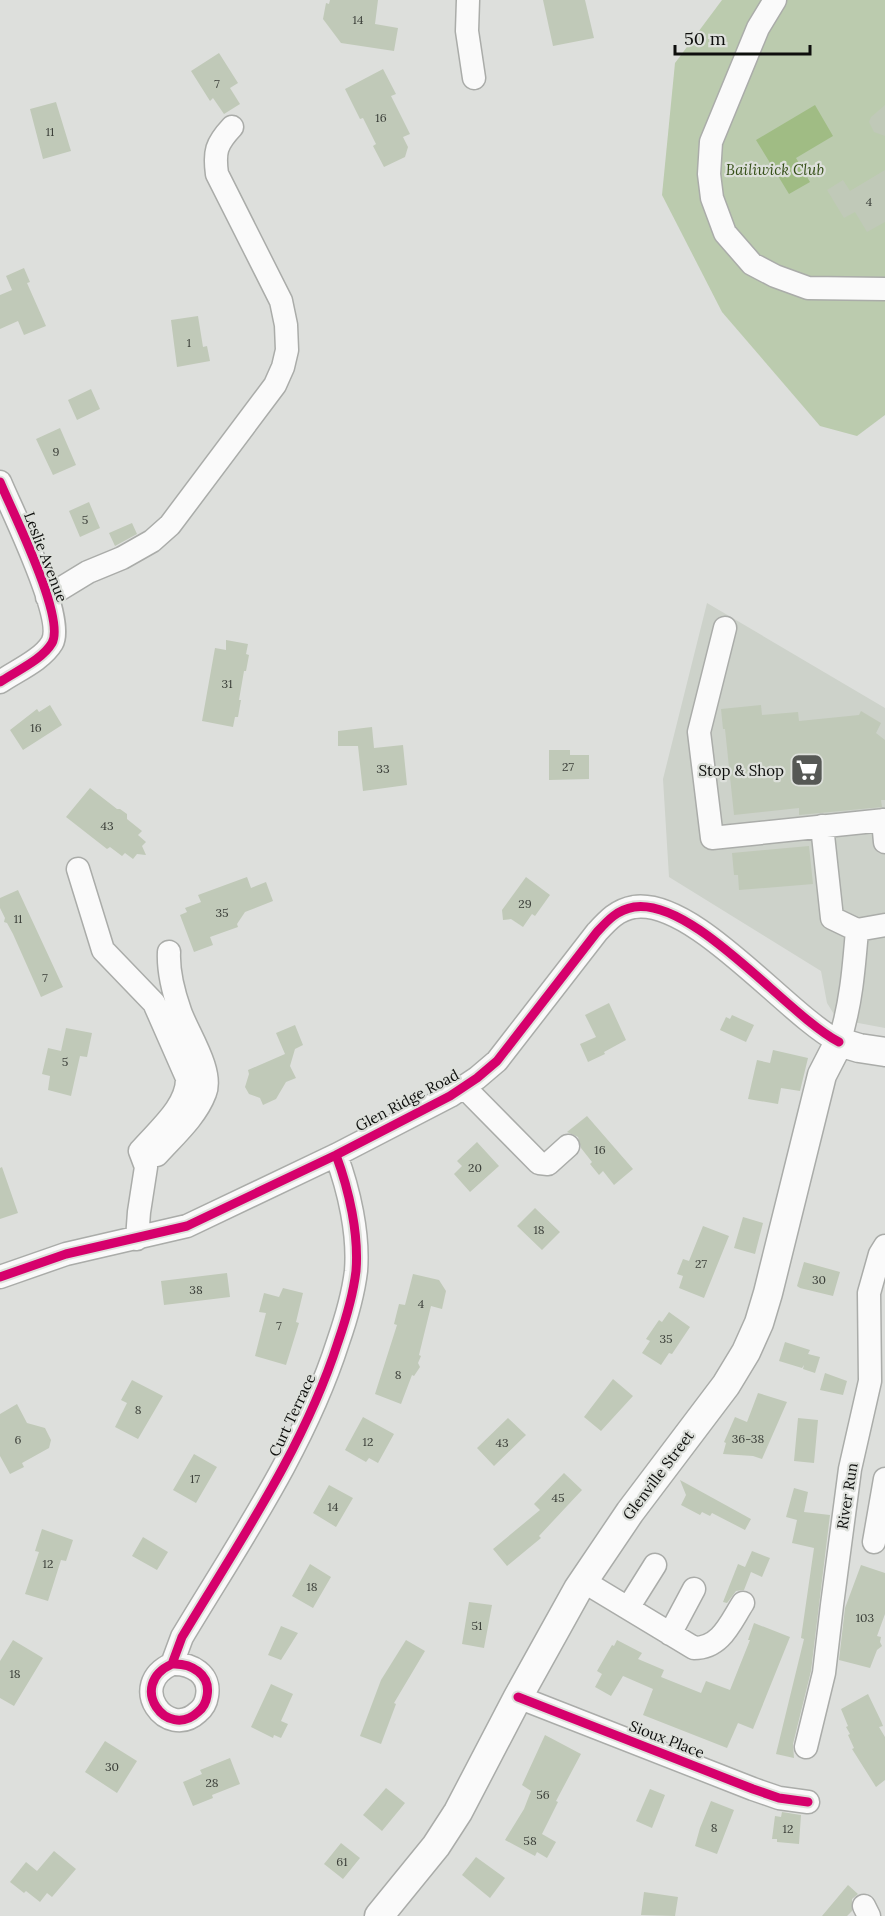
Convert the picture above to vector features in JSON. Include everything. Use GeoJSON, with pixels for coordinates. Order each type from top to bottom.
{"type":"FeatureCollection","features":[{"type":"Feature","properties":{"kind":"main road"},"geometry":{"type":"LineString","coordinates":[[838,1042],[885,1052]]}},
{"type":"Feature","properties":{"kind":"main road","name":"Glenville Street"},"geometry":{"type":"LineString","coordinates":[[379,1916],[436,1846],[458,1812],[518,1697],[583,1581],[637,1502],[726,1385],[746,1352],[762,1313],[781,1249],[822,1075],[838,1042]]}},
{"type":"Feature","properties":{"kind":"street"},"geometry":{"type":"LineString","coordinates":[[468,0],[467,31],[474,78]]}},
{"type":"Feature","properties":{"kind":"street"},"geometry":{"type":"LineString","coordinates":[[775,0],[758,28],[711,142],[709,174],[712,198],[725,233],[752,264],[775,276],[808,288],[885,289]]}},
{"type":"Feature","properties":{"kind":"street"},"geometry":{"type":"LineString","coordinates":[[47,597],[88,572],[122,558],[152,541],[170,525],[275,385],[283,367],[287,350],[286,325],[281,301],[218,174],[215,159],[217,147],[221,138],[232,127]]}},
{"type":"Feature","properties":{"kind":"street","name":"Leslie Avenue"},"geometry":{"type":"LineString","coordinates":[[0,482],[47,597],[54,622],[54,636],[51,645],[36,659],[0,682]]}},
{"type":"Feature","properties":{"kind":"street"},"geometry":{"type":"LineString","coordinates":[[725,628],[699,732],[711,838],[884,820],[885,842]]}},
{"type":"Feature","properties":{"kind":"street"},"geometry":{"type":"LineString","coordinates":[[822,826],[832,918],[857,930],[885,925]]}},
{"type":"Feature","properties":{"kind":"street"},"geometry":{"type":"LineString","coordinates":[[78,869],[103,950],[154,1003],[187,1078],[188,1090],[183,1101],[140,1151],[146,1167],[137,1239]]}},
{"type":"Feature","properties":{"kind":"street","name":"Glen Ridge Road"},"geometry":{"type":"LineString","coordinates":[[0,1277],[66,1254],[137,1239],[198,1221],[422,1112],[464,1087],[497,1061],[597,932],[612,916],[637,907],[654,907],[680,918],[714,941],[756,974],[812,1024],[838,1042]]}},
{"type":"Feature","properties":{"kind":"street"},"geometry":{"type":"LineString","coordinates":[[838,1042],[844,1024],[854,972],[857,930]]}},
{"type":"Feature","properties":{"kind":"street"},"geometry":{"type":"LineString","coordinates":[[146,1167],[197,1110],[207,1091],[204,1064],[180,1012],[168,969],[169,952]]}},
{"type":"Feature","properties":{"kind":"street"},"geometry":{"type":"LineString","coordinates":[[464,1087],[539,1163],[548,1164],[568,1146]]}},
{"type":"Feature","properties":{"kind":"street","name":"Curt Terrace"},"geometry":{"type":"LineString","coordinates":[[172,1664],[182,1637],[289,1457],[315,1407],[332,1363],[351,1301],[356,1254],[350,1208],[336,1155]]}},
{"type":"Feature","properties":{"kind":"street","name":"River Run"},"geometry":{"type":"LineString","coordinates":[[806,1747],[824,1673],[850,1469],[870,1381],[869,1293],[880,1254],[885,1246]]}},
{"type":"Feature","properties":{"kind":"street"},"geometry":{"type":"LineString","coordinates":[[874,1542],[885,1479]]}},
{"type":"Feature","properties":{"kind":"street"},"geometry":{"type":"LineString","coordinates":[[628,1608],[655,1565]]}},
{"type":"Feature","properties":{"kind":"street"},"geometry":{"type":"LineString","coordinates":[[583,1581],[694,1648],[707,1648],[720,1638],[743,1603]]}},
{"type":"Feature","properties":{"kind":"street"},"geometry":{"type":"LineString","coordinates":[[670,1634],[694,1589]]}},
{"type":"Feature","properties":{"kind":"street","name":"Sioux Place"},"geometry":{"type":"LineString","coordinates":[[518,1697],[753,1789],[779,1798],[808,1802]]}},
{"type":"Feature","properties":{"kind":"shaded area"},"geometry":{"type":"Polygon","coordinates":[[[815,105],[833,136],[796,158],[810,182],[789,194],[756,140],[815,105]]]}},
{"type":"Feature","properties":{"kind":"shaded area"},"geometry":{"type":"Polygon","coordinates":[[[707,603],[885,708],[885,1028],[837,1019],[827,1003],[821,971],[669,877],[663,779],[707,603]]]}},
{"type":"Feature","properties":{"kind":"green space","name":"Bailiwick Club"},"geometry":{"type":"Polygon","coordinates":[[[722,0],[885,0],[885,415],[857,436],[820,426],[722,312],[662,195],[675,63],[722,0]]]}},
{"type":"Feature","properties":{"kind":"building"},"geometry":{"type":"Polygon","coordinates":[[[330,0],[378,0],[375,24],[398,28],[394,51],[341,43],[323,19],[326,3],[329,4],[330,0]]]}},
{"type":"Feature","properties":{"kind":"building"},"geometry":{"type":"Polygon","coordinates":[[[543,0],[585,0],[594,38],[553,46],[543,0]]]}},
{"type":"Feature","properties":{"kind":"building"},"geometry":{"type":"Polygon","coordinates":[[[219,53],[238,83],[230,88],[240,104],[224,114],[213,98],[210,101],[191,71],[219,53]]]}},
{"type":"Feature","properties":{"kind":"building"},"geometry":{"type":"Polygon","coordinates":[[[383,69],[396,94],[391,96],[410,134],[403,137],[408,147],[405,157],[384,167],[373,146],[376,144],[363,118],[360,119],[345,89],[383,69]]]}},
{"type":"Feature","properties":{"kind":"building"},"geometry":{"type":"Polygon","coordinates":[[[56,102],[71,151],[43,159],[30,109],[56,102]]]}},
{"type":"Feature","properties":{"kind":"building"},"geometry":{"type":"Polygon","coordinates":[[[885,105],[885,136],[874,132],[869,122],[871,117],[885,105]]]}},
{"type":"Feature","properties":{"kind":"building"},"geometry":{"type":"Polygon","coordinates":[[[885,170],[885,222],[867,232],[855,212],[844,218],[827,190],[843,180],[850,191],[885,170]]]}},
{"type":"Feature","properties":{"kind":"building"},"geometry":{"type":"Polygon","coordinates":[[[24,268],[30,282],[27,283],[46,326],[24,335],[18,321],[0,329],[0,295],[12,290],[6,276],[24,268]]]}},
{"type":"Feature","properties":{"kind":"building"},"geometry":{"type":"Polygon","coordinates":[[[198,316],[203,347],[207,346],[210,361],[177,367],[171,320],[198,316]]]}},
{"type":"Feature","properties":{"kind":"building"},"geometry":{"type":"Polygon","coordinates":[[[91,389],[100,409],[77,420],[68,400],[91,389]]]}},
{"type":"Feature","properties":{"kind":"building"},"geometry":{"type":"Polygon","coordinates":[[[60,428],[76,465],[53,475],[36,439],[60,428]]]}},
{"type":"Feature","properties":{"kind":"building"},"geometry":{"type":"Polygon","coordinates":[[[89,502],[100,528],[80,537],[69,511],[89,502]]]}},
{"type":"Feature","properties":{"kind":"building"},"geometry":{"type":"Polygon","coordinates":[[[132,523],[137,534],[115,546],[109,533],[132,523]]]}},
{"type":"Feature","properties":{"kind":"building"},"geometry":{"type":"Polygon","coordinates":[[[226,640],[248,644],[246,654],[249,655],[246,671],[244,671],[238,717],[235,717],[233,727],[202,721],[215,648],[226,650],[226,640]]]}},
{"type":"Feature","properties":{"kind":"building"},"geometry":{"type":"Polygon","coordinates":[[[50,705],[62,725],[23,750],[10,730],[37,709],[39,712],[50,705]]]}},
{"type":"Feature","properties":{"kind":"building","name":"Stop & Shop"},"geometry":{"type":"Polygon","coordinates":[[[761,705],[762,715],[798,712],[799,721],[859,715],[861,711],[881,723],[876,733],[885,740],[885,800],[881,800],[882,807],[799,815],[799,808],[734,815],[721,709],[761,705]]]}},
{"type":"Feature","properties":{"kind":"building"},"geometry":{"type":"Polygon","coordinates":[[[372,727],[374,748],[403,745],[407,785],[363,791],[358,746],[338,746],[338,731],[372,727]]]}},
{"type":"Feature","properties":{"kind":"building"},"geometry":{"type":"Polygon","coordinates":[[[549,750],[570,750],[570,755],[589,755],[589,779],[549,780],[549,750]]]}},
{"type":"Feature","properties":{"kind":"building"},"geometry":{"type":"Polygon","coordinates":[[[90,788],[127,814],[127,819],[142,831],[138,835],[146,842],[142,846],[146,855],[137,854],[133,859],[125,853],[122,856],[110,847],[107,849],[66,817],[90,788]]]}},
{"type":"Feature","properties":{"kind":"building"},"geometry":{"type":"Polygon","coordinates":[[[809,846],[813,884],[739,890],[738,875],[734,875],[732,853],[809,846]]]}},
{"type":"Feature","properties":{"kind":"building"},"geometry":{"type":"Polygon","coordinates":[[[247,877],[251,888],[266,882],[273,901],[245,912],[237,924],[238,927],[210,937],[213,945],[194,952],[180,915],[187,912],[185,908],[201,902],[198,895],[247,877]]]}},
{"type":"Feature","properties":{"kind":"building"},"geometry":{"type":"Polygon","coordinates":[[[526,877],[550,895],[535,916],[532,914],[523,927],[511,919],[503,920],[502,910],[526,877]]]}},
{"type":"Feature","properties":{"kind":"building"},"geometry":{"type":"Polygon","coordinates":[[[18,890],[63,987],[41,997],[13,934],[4,922],[5,918],[0,908],[0,898],[18,890]]]}},
{"type":"Feature","properties":{"kind":"building"},"geometry":{"type":"Polygon","coordinates":[[[609,1003],[626,1040],[588,1062],[580,1044],[596,1037],[585,1015],[609,1003]]]}},
{"type":"Feature","properties":{"kind":"building"},"geometry":{"type":"Polygon","coordinates":[[[732,1015],[754,1025],[746,1042],[720,1030],[726,1017],[730,1019],[732,1015]]]}},
{"type":"Feature","properties":{"kind":"building"},"geometry":{"type":"Polygon","coordinates":[[[295,1025],[303,1045],[295,1049],[290,1066],[296,1078],[286,1082],[276,1099],[263,1105],[260,1098],[249,1094],[245,1087],[248,1070],[285,1054],[276,1033],[295,1025]]]}},
{"type":"Feature","properties":{"kind":"building"},"geometry":{"type":"Polygon","coordinates":[[[66,1028],[92,1033],[87,1057],[80,1056],[71,1096],[48,1090],[50,1076],[42,1074],[48,1048],[61,1051],[66,1028]]]}},
{"type":"Feature","properties":{"kind":"building"},"geometry":{"type":"Polygon","coordinates":[[[773,1050],[808,1058],[800,1091],[781,1088],[778,1104],[748,1099],[757,1060],[770,1063],[773,1050]]]}},
{"type":"Feature","properties":{"kind":"building"},"geometry":{"type":"Polygon","coordinates":[[[587,1116],[633,1169],[614,1185],[603,1171],[599,1175],[590,1164],[592,1162],[581,1148],[578,1137],[567,1132],[587,1116]]]}},
{"type":"Feature","properties":{"kind":"building"},"geometry":{"type":"Polygon","coordinates":[[[477,1142],[499,1166],[470,1192],[454,1174],[462,1166],[457,1161],[477,1142]]]}},
{"type":"Feature","properties":{"kind":"building"},"geometry":{"type":"Polygon","coordinates":[[[2,1167],[18,1213],[0,1219],[0,1168],[2,1167]]]}},
{"type":"Feature","properties":{"kind":"building"},"geometry":{"type":"Polygon","coordinates":[[[535,1208],[560,1232],[542,1250],[517,1226],[535,1208]]]}},
{"type":"Feature","properties":{"kind":"building"},"geometry":{"type":"Polygon","coordinates":[[[743,1217],[763,1223],[755,1254],[734,1248],[743,1217]]]}},
{"type":"Feature","properties":{"kind":"building"},"geometry":{"type":"Polygon","coordinates":[[[703,1226],[729,1236],[704,1298],[679,1288],[683,1276],[677,1274],[683,1259],[689,1261],[703,1226]]]}},
{"type":"Feature","properties":{"kind":"building"},"geometry":{"type":"Polygon","coordinates":[[[804,1262],[840,1272],[833,1296],[797,1286],[804,1262]]]}},
{"type":"Feature","properties":{"kind":"building"},"geometry":{"type":"Polygon","coordinates":[[[227,1273],[230,1297],[164,1305],[161,1281],[227,1273]]]}},
{"type":"Feature","properties":{"kind":"building"},"geometry":{"type":"Polygon","coordinates":[[[413,1274],[439,1280],[446,1291],[442,1309],[431,1306],[419,1355],[421,1356],[418,1363],[420,1367],[414,1376],[412,1375],[401,1404],[375,1394],[397,1325],[394,1324],[399,1304],[405,1305],[413,1274]]]}},
{"type":"Feature","properties":{"kind":"building"},"geometry":{"type":"Polygon","coordinates":[[[283,1288],[303,1293],[296,1322],[299,1323],[286,1365],[255,1356],[266,1313],[259,1312],[264,1293],[279,1297],[283,1288]]]}},
{"type":"Feature","properties":{"kind":"building"},"geometry":{"type":"Polygon","coordinates":[[[669,1312],[690,1327],[672,1354],[669,1353],[661,1365],[642,1353],[650,1341],[646,1339],[659,1320],[662,1322],[669,1312]]]}},
{"type":"Feature","properties":{"kind":"building"},"geometry":{"type":"Polygon","coordinates":[[[785,1342],[810,1350],[808,1354],[820,1357],[815,1373],[803,1369],[804,1365],[802,1368],[779,1361],[785,1342]]]}},
{"type":"Feature","properties":{"kind":"building"},"geometry":{"type":"Polygon","coordinates":[[[825,1373],[847,1381],[843,1395],[820,1390],[825,1373]]]}},
{"type":"Feature","properties":{"kind":"building"},"geometry":{"type":"Polygon","coordinates":[[[613,1379],[633,1396],[601,1431],[584,1417],[613,1379]]]}},
{"type":"Feature","properties":{"kind":"building"},"geometry":{"type":"Polygon","coordinates":[[[132,1380],[163,1396],[138,1439],[115,1427],[127,1403],[121,1400],[132,1380]]]}},
{"type":"Feature","properties":{"kind":"building"},"geometry":{"type":"Polygon","coordinates":[[[758,1393],[787,1402],[762,1459],[753,1456],[723,1454],[726,1443],[724,1442],[735,1417],[747,1422],[758,1393]]]}},
{"type":"Feature","properties":{"kind":"building"},"geometry":{"type":"Polygon","coordinates":[[[17,1404],[27,1423],[45,1428],[51,1440],[49,1448],[22,1463],[24,1467],[10,1474],[0,1456],[0,1414],[17,1404]]]}},
{"type":"Feature","properties":{"kind":"building"},"geometry":{"type":"Polygon","coordinates":[[[363,1417],[394,1434],[378,1463],[369,1458],[366,1462],[345,1450],[363,1417]]]}},
{"type":"Feature","properties":{"kind":"building"},"geometry":{"type":"Polygon","coordinates":[[[508,1418],[526,1435],[494,1466],[477,1448],[508,1418]]]}},
{"type":"Feature","properties":{"kind":"building"},"geometry":{"type":"Polygon","coordinates":[[[798,1418],[818,1420],[814,1463],[794,1461],[798,1418]]]}},
{"type":"Feature","properties":{"kind":"building"},"geometry":{"type":"Polygon","coordinates":[[[194,1454],[217,1467],[196,1503],[173,1490],[194,1454]]]}},
{"type":"Feature","properties":{"kind":"building"},"geometry":{"type":"Polygon","coordinates":[[[564,1473],[582,1490],[539,1536],[541,1538],[507,1566],[493,1549],[540,1510],[534,1504],[564,1473]]]}},
{"type":"Feature","properties":{"kind":"building"},"geometry":{"type":"Polygon","coordinates":[[[680,1480],[751,1519],[745,1530],[712,1513],[710,1516],[702,1512],[700,1515],[681,1505],[686,1495],[680,1480]]]}},
{"type":"Feature","properties":{"kind":"building"},"geometry":{"type":"Polygon","coordinates":[[[329,1485],[353,1498],[336,1527],[313,1513],[329,1485]]]}},
{"type":"Feature","properties":{"kind":"building"},"geometry":{"type":"Polygon","coordinates":[[[794,1488],[808,1492],[804,1512],[830,1515],[811,1671],[793,1744],[794,1758],[776,1754],[804,1639],[801,1638],[814,1548],[792,1543],[797,1520],[786,1517],[794,1488]]]}},
{"type":"Feature","properties":{"kind":"building"},"geometry":{"type":"Polygon","coordinates":[[[42,1529],[73,1540],[66,1561],[61,1560],[48,1601],[25,1594],[39,1552],[35,1551],[42,1529]]]}},
{"type":"Feature","properties":{"kind":"building"},"geometry":{"type":"Polygon","coordinates":[[[143,1537],[168,1552],[157,1570],[132,1556],[143,1537]]]}},
{"type":"Feature","properties":{"kind":"building"},"geometry":{"type":"Polygon","coordinates":[[[752,1551],[770,1558],[762,1577],[751,1572],[744,1590],[736,1591],[727,1603],[723,1602],[738,1564],[745,1567],[752,1551]]]}},
{"type":"Feature","properties":{"kind":"building"},"geometry":{"type":"Polygon","coordinates":[[[310,1564],[331,1577],[313,1608],[292,1596],[310,1564]]]}},
{"type":"Feature","properties":{"kind":"building"},"geometry":{"type":"Polygon","coordinates":[[[861,1565],[885,1573],[885,1614],[877,1636],[881,1637],[882,1646],[877,1650],[870,1668],[839,1660],[845,1608],[861,1565]]]}},
{"type":"Feature","properties":{"kind":"building"},"geometry":{"type":"Polygon","coordinates":[[[469,1602],[492,1605],[484,1648],[462,1644],[469,1602]]]}},
{"type":"Feature","properties":{"kind":"building"},"geometry":{"type":"Polygon","coordinates":[[[754,1623],[790,1637],[753,1729],[738,1723],[727,1748],[643,1715],[653,1689],[623,1676],[611,1696],[595,1687],[602,1674],[597,1671],[617,1640],[642,1653],[638,1659],[664,1670],[661,1677],[701,1693],[706,1681],[730,1690],[750,1640],[748,1640],[754,1623]]]}},
{"type":"Feature","properties":{"kind":"building"},"geometry":{"type":"Polygon","coordinates":[[[281,1626],[298,1633],[281,1660],[268,1655],[281,1626]]]}},
{"type":"Feature","properties":{"kind":"building"},"geometry":{"type":"Polygon","coordinates":[[[13,1640],[43,1658],[14,1706],[0,1698],[0,1661],[13,1640]]]}},
{"type":"Feature","properties":{"kind":"building"},"geometry":{"type":"Polygon","coordinates":[[[406,1640],[425,1651],[394,1703],[396,1704],[381,1744],[360,1736],[381,1680],[406,1640]]]}},
{"type":"Feature","properties":{"kind":"building"},"geometry":{"type":"Polygon","coordinates":[[[271,1684],[293,1694],[281,1721],[288,1724],[281,1738],[274,1735],[273,1738],[251,1727],[271,1684]]]}},
{"type":"Feature","properties":{"kind":"building"},"geometry":{"type":"Polygon","coordinates":[[[868,1694],[883,1726],[879,1727],[885,1737],[885,1780],[876,1787],[852,1749],[854,1748],[846,1727],[848,1726],[841,1709],[868,1694]]]}},
{"type":"Feature","properties":{"kind":"building"},"geometry":{"type":"Polygon","coordinates":[[[545,1735],[581,1754],[556,1801],[558,1802],[542,1834],[556,1842],[547,1858],[537,1852],[535,1856],[505,1840],[524,1809],[531,1791],[522,1785],[545,1735]]]}},
{"type":"Feature","properties":{"kind":"building"},"geometry":{"type":"Polygon","coordinates":[[[105,1741],[137,1761],[117,1793],[85,1772],[105,1741]]]}},
{"type":"Feature","properties":{"kind":"building"},"geometry":{"type":"Polygon","coordinates":[[[230,1758],[240,1784],[212,1795],[213,1798],[193,1806],[183,1782],[202,1774],[200,1770],[230,1758]]]}},
{"type":"Feature","properties":{"kind":"building"},"geometry":{"type":"Polygon","coordinates":[[[386,1788],[405,1803],[382,1831],[363,1815],[386,1788]]]}},
{"type":"Feature","properties":{"kind":"building"},"geometry":{"type":"Polygon","coordinates":[[[650,1789],[665,1795],[652,1828],[636,1821],[650,1789]]]}},
{"type":"Feature","properties":{"kind":"building"},"geometry":{"type":"Polygon","coordinates":[[[711,1801],[734,1810],[717,1854],[695,1846],[711,1801]]]}},
{"type":"Feature","properties":{"kind":"building"},"geometry":{"type":"Polygon","coordinates":[[[782,1812],[801,1815],[799,1844],[777,1842],[777,1839],[772,1839],[775,1816],[781,1817],[782,1812]]]}},
{"type":"Feature","properties":{"kind":"building"},"geometry":{"type":"Polygon","coordinates":[[[341,1843],[360,1858],[343,1879],[324,1864],[341,1843]]]}},
{"type":"Feature","properties":{"kind":"building"},"geometry":{"type":"Polygon","coordinates":[[[54,1851],[76,1869],[52,1897],[47,1893],[40,1902],[10,1882],[26,1862],[37,1871],[54,1851]]]}},
{"type":"Feature","properties":{"kind":"building"},"geometry":{"type":"Polygon","coordinates":[[[476,1857],[505,1878],[490,1898],[462,1875],[476,1857]]]}},
{"type":"Feature","properties":{"kind":"building"},"geometry":{"type":"Polygon","coordinates":[[[848,1885],[858,1894],[852,1899],[852,1911],[847,1916],[822,1916],[848,1885]]]}},
{"type":"Feature","properties":{"kind":"building"},"geometry":{"type":"Polygon","coordinates":[[[644,1892],[678,1897],[675,1916],[641,1915],[644,1892]]]}},
{"type":"Feature","properties":{"kind":"cycle path"},"geometry":{"type":"LineString","coordinates":[[0,482],[36,564],[45,589],[54,630],[52,643],[42,655],[0,682]]}},
{"type":"Feature","properties":{"kind":"cycle path"},"geometry":{"type":"LineString","coordinates":[[0,1277],[66,1254],[187,1226],[336,1155],[450,1096],[497,1061],[597,932],[613,916],[628,908],[658,909],[684,920],[711,938],[817,1028],[839,1042]]}},
{"type":"Feature","properties":{"kind":"cycle path"},"geometry":{"type":"LineString","coordinates":[[172,1664],[186,1665],[198,1671],[206,1682],[207,1696],[204,1705],[198,1712],[186,1719],[174,1720],[164,1715],[156,1707],[152,1696],[152,1684],[159,1673],[172,1664],[182,1637],[289,1457],[324,1381],[344,1325],[355,1280],[357,1257],[349,1197],[336,1155]]}},
{"type":"Feature","properties":{"kind":"cycle path"},"geometry":{"type":"LineString","coordinates":[[518,1697],[753,1789],[779,1798],[808,1802]]}},
{"type":"Feature","properties":{"kind":"place","name":"Stop & Shop"},"geometry":{"type":"Point","coordinates":[807,770]}}]}
